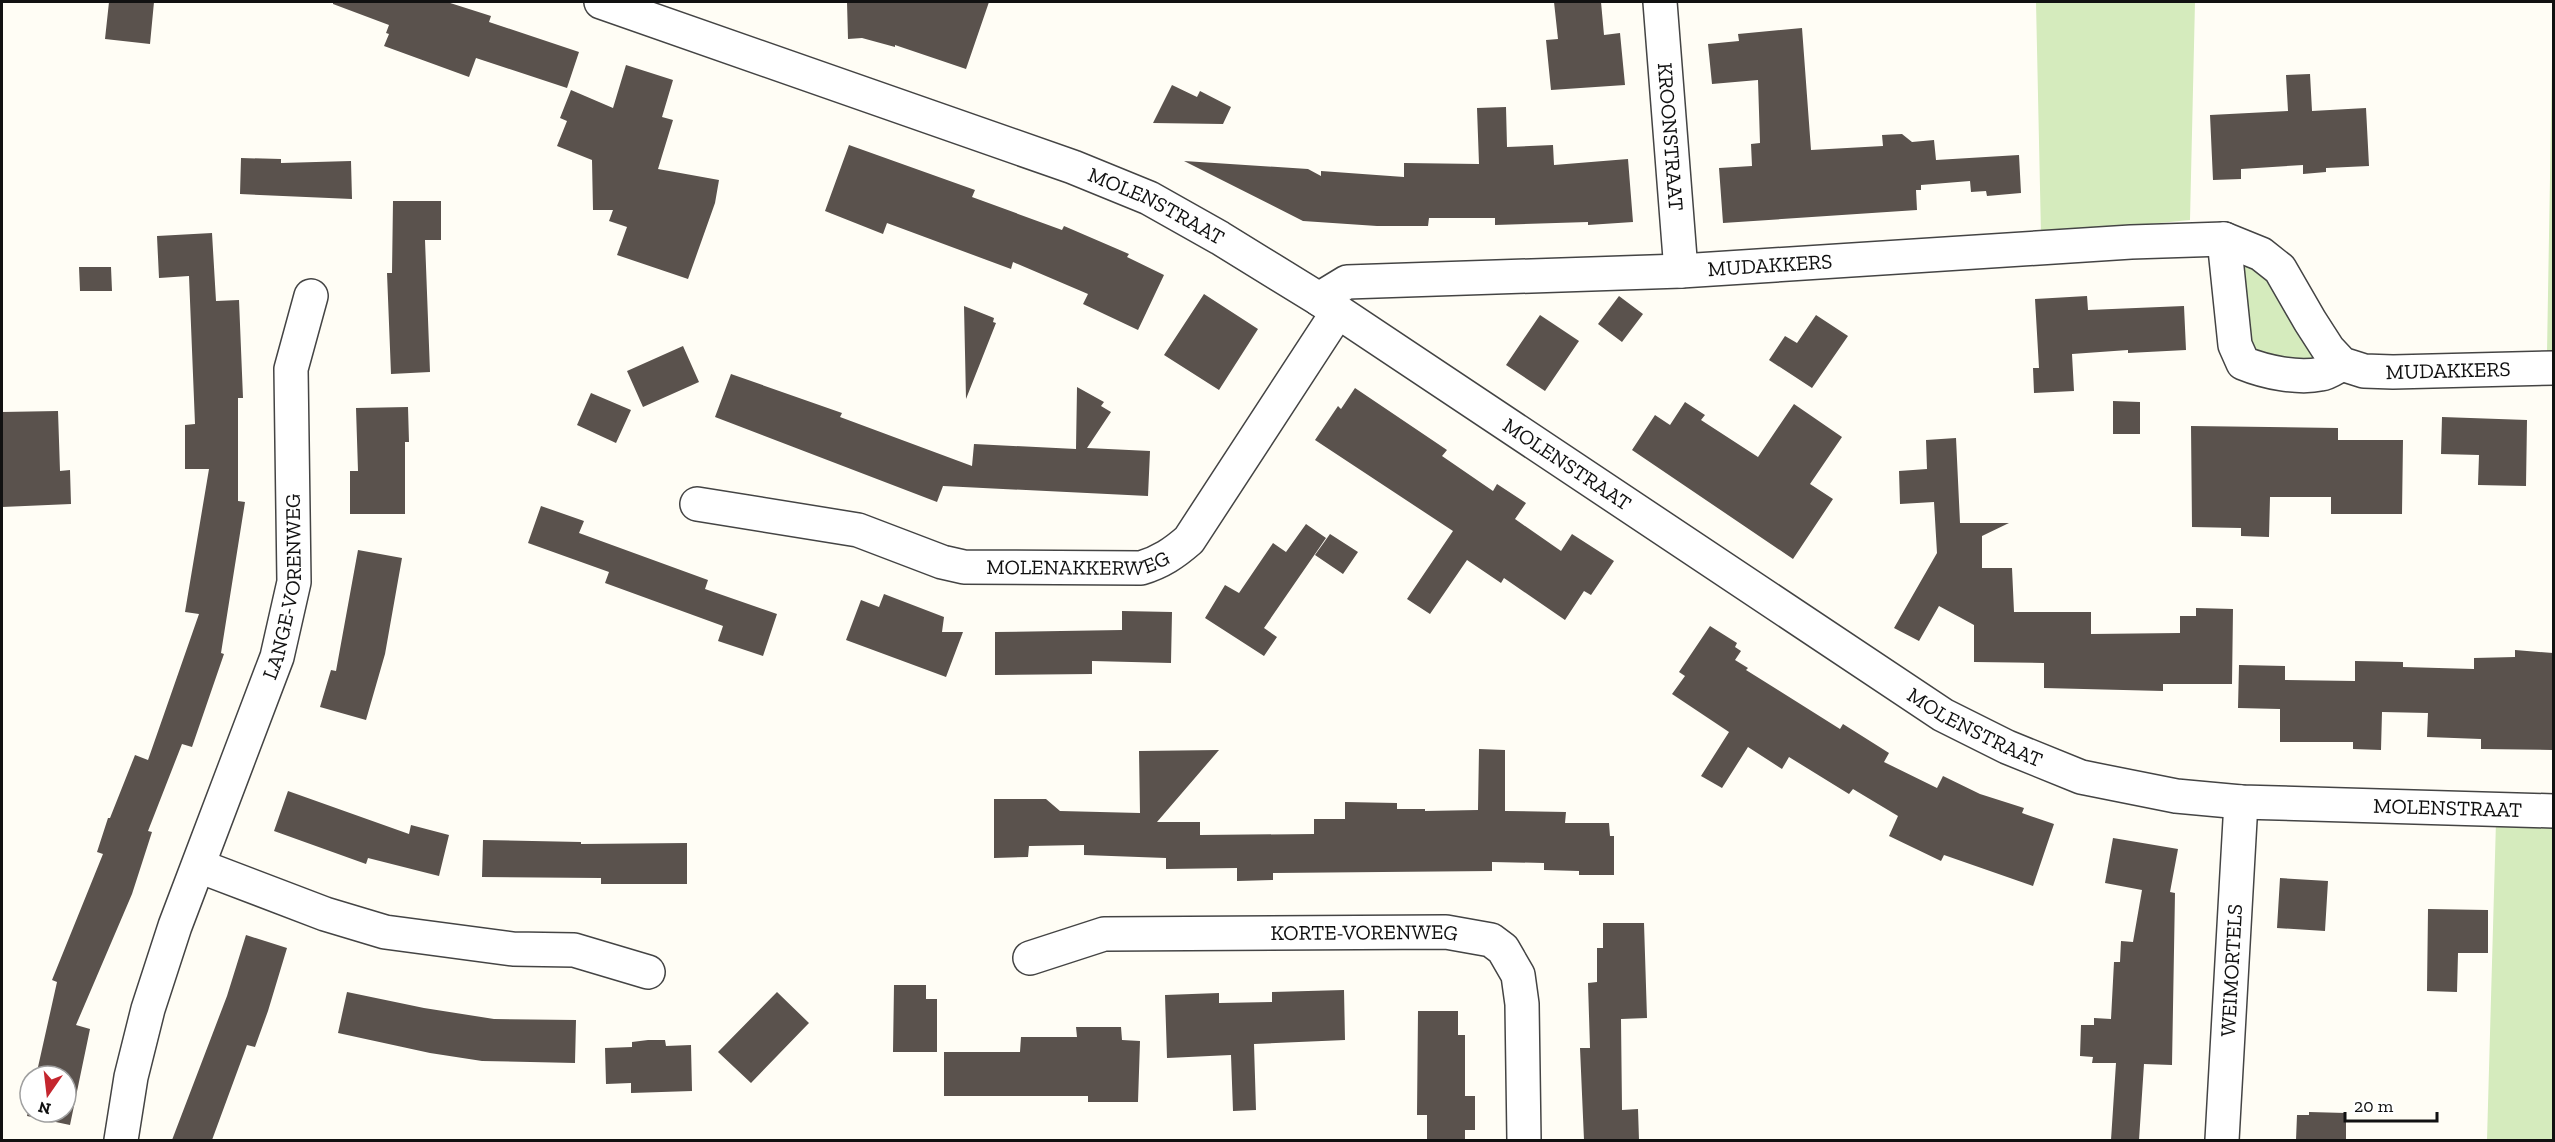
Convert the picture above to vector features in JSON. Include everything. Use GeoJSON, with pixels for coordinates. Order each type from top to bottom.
{"type":"FeatureCollection","features":[{"type":"Feature","properties":{"kind":"street","name":"MOLENSTRAAT"},"geometry":{"type":"LineString","coordinates":[[601,2],[1073,166],[1149,198],[1220,238],[1328,306],[1943,715],[2007,747],[2081,777],[2176,796],[2241,802],[2553,811]]}},
{"type":"Feature","properties":{"kind":"street","name":"KROONSTRAAT"},"geometry":{"type":"LineString","coordinates":[[1660,2],[1681,271]]}},
{"type":"Feature","properties":{"kind":"street","name":"MUDAKKERS"},"geometry":{"type":"LineString","coordinates":[[1328,306],[1347,282],[1681,271],[2132,242],[2224,239],[2260,254],[2280,269],[2328,349],[2342,364],[2364,371],[2393,372],[2553,368]]}},
{"type":"Feature","properties":{"kind":"street"},"geometry":{"type":"LineString","coordinates":[[2224,239],[2235,345],[2243,363],[2262,371],[2295,374],[2322,374],[2342,364]]}},
{"type":"Feature","properties":{"kind":"street","name":"LANGE-VORENWEG"},"geometry":{"type":"LineString","coordinates":[[121,1140],[131,1077],[148,1009],[175,926],[277,657],[294,582],[291,369],[311,296]]}},
{"type":"Feature","properties":{"kind":"street","name":"MOLENAKKERWEG"},"geometry":{"type":"LineString","coordinates":[[697,504],[858,530],[942,562],[964,567],[1141,568],[1158,563],[1189,540],[1328,306]]}},
{"type":"Feature","properties":{"kind":"street","name":"WEIMORTELS"},"geometry":{"type":"LineString","coordinates":[[2222,1140],[2241,802]]}},
{"type":"Feature","properties":{"kind":"street"},"geometry":{"type":"LineString","coordinates":[[199,866],[325,914],[385,932],[513,949],[574,950],[648,972]]}},
{"type":"Feature","properties":{"kind":"street","name":"KORTE-VORENWEG"},"geometry":{"type":"LineString","coordinates":[[1030,958],[1104,934],[1446,932],[1491,940],[1503,949],[1518,975],[1522,1004],[1524,1140]]}},
{"type":"Feature","properties":{"kind":"green space"},"geometry":{"type":"Polygon","coordinates":[[[2036,2],[2195,2],[2190,220],[2041,235],[2036,2]]]}},
{"type":"Feature","properties":{"kind":"green space"},"geometry":{"type":"Polygon","coordinates":[[[2553,2],[2554,353],[2547,353],[2553,2]]]}},
{"type":"Feature","properties":{"kind":"green space"},"geometry":{"type":"Polygon","coordinates":[[[2245,258],[2261,268],[2317,352],[2314,362],[2266,360],[2250,345],[2239,266],[2245,258]]]}},
{"type":"Feature","properties":{"kind":"green space"},"geometry":{"type":"Polygon","coordinates":[[[2496,821],[2553,822],[2553,1140],[2487,1140],[2496,821]]]}},
{"type":"Feature","properties":{"kind":"building"},"geometry":{"type":"Polygon","coordinates":[[[109,2],[154,2],[150,44],[105,39],[109,2]]]}},
{"type":"Feature","properties":{"kind":"building"},"geometry":{"type":"Polygon","coordinates":[[[333,2],[447,2],[491,16],[489,22],[579,52],[567,88],[476,58],[469,77],[384,46],[389,34],[386,33],[389,25],[333,4],[333,2]]]}},
{"type":"Feature","properties":{"kind":"building"},"geometry":{"type":"Polygon","coordinates":[[[847,2],[989,2],[966,69],[895,45],[895,47],[862,38],[848,39],[847,2]]]}},
{"type":"Feature","properties":{"kind":"building"},"geometry":{"type":"Polygon","coordinates":[[[1554,2],[1601,2],[1604,35],[1620,33],[1625,85],[1551,90],[1546,40],[1558,39],[1554,2]]]}},
{"type":"Feature","properties":{"kind":"building"},"geometry":{"type":"Polygon","coordinates":[[[1802,28],[1811,150],[1883,146],[1882,135],[1902,134],[1912,142],[1934,140],[1936,160],[2019,155],[2021,193],[1987,196],[1986,191],[1971,192],[1970,181],[1921,185],[1921,190],[1916,190],[1917,210],[1723,223],[1719,168],[1752,166],[1751,144],[1760,143],[1758,80],[1712,84],[1708,44],[1739,41],[1738,34],[1802,28]]]}},
{"type":"Feature","properties":{"kind":"building"},"geometry":{"type":"Polygon","coordinates":[[[626,65],[673,80],[662,117],[673,120],[658,169],[719,180],[715,203],[688,279],[617,255],[627,227],[609,221],[613,210],[593,210],[592,160],[557,146],[567,121],[560,118],[571,90],[613,108],[626,65]]]}},
{"type":"Feature","properties":{"kind":"building"},"geometry":{"type":"Polygon","coordinates":[[[2310,74],[2312,111],[2366,108],[2369,166],[2326,168],[2326,172],[2303,174],[2303,165],[2241,169],[2241,179],[2213,180],[2210,115],[2288,111],[2286,75],[2310,74]]]}},
{"type":"Feature","properties":{"kind":"building"},"geometry":{"type":"Polygon","coordinates":[[[1172,85],[1197,97],[1200,91],[1231,107],[1223,124],[1153,123],[1172,85]]]}},
{"type":"Feature","properties":{"kind":"building"},"geometry":{"type":"Polygon","coordinates":[[[1506,107],[1507,147],[1553,145],[1554,165],[1628,159],[1633,222],[1588,225],[1588,222],[1495,225],[1495,218],[1429,218],[1428,226],[1377,226],[1303,221],[1184,161],[1308,169],[1321,176],[1321,171],[1404,177],[1404,163],[1479,164],[1477,108],[1506,107]]]}},
{"type":"Feature","properties":{"kind":"building"},"geometry":{"type":"Polygon","coordinates":[[[849,145],[975,190],[972,197],[1062,230],[1064,226],[1129,254],[1127,257],[1164,275],[1138,330],[1083,304],[1088,294],[1013,262],[1011,269],[887,223],[883,234],[825,211],[849,145]]]}},
{"type":"Feature","properties":{"kind":"building"},"geometry":{"type":"Polygon","coordinates":[[[241,158],[281,159],[281,163],[351,161],[352,199],[240,194],[241,158]]]}},
{"type":"Feature","properties":{"kind":"building"},"geometry":{"type":"Polygon","coordinates":[[[393,201],[441,201],[441,240],[425,240],[430,372],[391,374],[387,273],[392,273],[393,201]]]}},
{"type":"Feature","properties":{"kind":"building"},"geometry":{"type":"Polygon","coordinates":[[[212,233],[216,301],[239,300],[243,398],[238,398],[238,501],[245,502],[221,653],[224,654],[192,747],[182,744],[148,831],[152,832],[132,894],[76,1025],[90,1029],[78,1087],[78,1064],[39,1064],[57,982],[52,980],[103,854],[97,852],[108,818],[110,818],[135,755],[148,760],[199,614],[185,612],[209,469],[185,469],[185,425],[195,424],[189,276],[159,278],[157,236],[212,233]]]}},
{"type":"Feature","properties":{"kind":"building"},"geometry":{"type":"Polygon","coordinates":[[[79,267],[111,267],[112,291],[80,291],[79,267]]]}},
{"type":"Feature","properties":{"kind":"building"},"geometry":{"type":"Polygon","coordinates":[[[1204,294],[1258,329],[1219,390],[1164,355],[1204,294]]]}},
{"type":"Feature","properties":{"kind":"building"},"geometry":{"type":"Polygon","coordinates":[[[1619,296],[1643,314],[1622,342],[1598,324],[1619,296]]]}},
{"type":"Feature","properties":{"kind":"building"},"geometry":{"type":"Polygon","coordinates":[[[2087,296],[2088,310],[2184,306],[2186,350],[2128,353],[2128,350],[2072,354],[2074,391],[2034,393],[2033,368],[2039,368],[2035,299],[2087,296]]]}},
{"type":"Feature","properties":{"kind":"building"},"geometry":{"type":"Polygon","coordinates":[[[964,306],[994,318],[993,322],[996,323],[966,399],[964,306]]]}},
{"type":"Feature","properties":{"kind":"building"},"geometry":{"type":"Polygon","coordinates":[[[1540,315],[1579,341],[1545,391],[1506,365],[1540,315]]]}},
{"type":"Feature","properties":{"kind":"building"},"geometry":{"type":"Polygon","coordinates":[[[1816,315],[1848,336],[1812,388],[1769,360],[1785,336],[1797,343],[1816,315]]]}},
{"type":"Feature","properties":{"kind":"building"},"geometry":{"type":"Polygon","coordinates":[[[683,346],[699,382],[643,407],[627,371],[683,346]]]}},
{"type":"Feature","properties":{"kind":"building"},"geometry":{"type":"Polygon","coordinates":[[[731,374],[842,413],[840,417],[972,466],[974,444],[1076,449],[1077,387],[1104,402],[1101,406],[1111,412],[1087,448],[1150,451],[1148,496],[943,486],[937,502],[715,417],[731,374]]]}},
{"type":"Feature","properties":{"kind":"building"},"geometry":{"type":"Polygon","coordinates":[[[1355,388],[1447,450],[1442,456],[1493,491],[1497,484],[1526,503],[1515,519],[1561,551],[1572,534],[1614,561],[1591,595],[1584,591],[1565,620],[1504,578],[1501,583],[1467,560],[1430,614],[1407,599],[1453,531],[1315,440],[1338,406],[1341,409],[1355,388]]]}},
{"type":"Feature","properties":{"kind":"building"},"geometry":{"type":"Polygon","coordinates":[[[591,393],[631,410],[616,443],[577,425],[591,393]]]}},
{"type":"Feature","properties":{"kind":"building"},"geometry":{"type":"Polygon","coordinates":[[[2113,401],[2140,402],[2140,434],[2113,434],[2113,401]]]}},
{"type":"Feature","properties":{"kind":"building"},"geometry":{"type":"Polygon","coordinates":[[[1685,402],[1705,415],[1701,420],[1758,457],[1794,404],[1842,437],[1810,484],[1833,499],[1793,559],[1632,450],[1655,415],[1670,425],[1685,402]]]}},
{"type":"Feature","properties":{"kind":"building"},"geometry":{"type":"Polygon","coordinates":[[[408,407],[409,442],[405,442],[405,514],[350,514],[350,471],[358,471],[356,408],[408,407]]]}},
{"type":"Feature","properties":{"kind":"building"},"geometry":{"type":"Polygon","coordinates":[[[58,411],[60,471],[70,470],[71,504],[2,507],[2,412],[58,411]]]}},
{"type":"Feature","properties":{"kind":"building"},"geometry":{"type":"Polygon","coordinates":[[[2442,417],[2527,420],[2526,486],[2478,485],[2479,455],[2441,454],[2442,417]]]}},
{"type":"Feature","properties":{"kind":"building"},"geometry":{"type":"Polygon","coordinates":[[[2191,426],[2338,428],[2338,440],[2403,440],[2402,514],[2331,514],[2331,497],[2270,497],[2269,537],[2241,536],[2241,528],[2192,527],[2191,426]]]}},
{"type":"Feature","properties":{"kind":"building"},"geometry":{"type":"Polygon","coordinates":[[[1956,438],[1960,523],[2009,523],[1982,536],[1982,568],[2012,568],[2014,612],[2091,612],[2091,634],[2180,633],[2180,616],[2196,616],[2196,608],[2233,609],[2232,684],[2163,684],[2163,691],[2044,688],[2044,663],[1974,662],[1974,625],[1939,606],[1919,641],[1894,628],[1937,553],[1934,502],[1900,504],[1899,471],[1927,469],[1926,440],[1956,438]]]}},
{"type":"Feature","properties":{"kind":"building"},"geometry":{"type":"Polygon","coordinates":[[[541,506],[584,521],[579,533],[708,580],[705,589],[777,614],[763,656],[718,641],[723,626],[605,583],[609,572],[528,543],[541,506]]]}},
{"type":"Feature","properties":{"kind":"building"},"geometry":{"type":"Polygon","coordinates":[[[1306,524],[1326,538],[1264,628],[1277,637],[1264,656],[1205,618],[1225,585],[1239,593],[1273,543],[1286,552],[1306,524]]]}},
{"type":"Feature","properties":{"kind":"building"},"geometry":{"type":"Polygon","coordinates":[[[1330,534],[1358,552],[1343,574],[1315,555],[1330,534]]]}},
{"type":"Feature","properties":{"kind":"building"},"geometry":{"type":"Polygon","coordinates":[[[358,550],[402,558],[385,654],[366,720],[320,707],[331,670],[336,671],[358,550]]]}},
{"type":"Feature","properties":{"kind":"building"},"geometry":{"type":"Polygon","coordinates":[[[884,594],[944,617],[942,632],[963,632],[946,677],[846,640],[861,600],[879,607],[884,594]]]}},
{"type":"Feature","properties":{"kind":"building"},"geometry":{"type":"Polygon","coordinates":[[[1122,611],[1172,612],[1171,663],[1092,661],[1092,674],[995,675],[995,632],[1122,630],[1122,611]]]}},
{"type":"Feature","properties":{"kind":"building"},"geometry":{"type":"Polygon","coordinates":[[[1710,626],[1737,643],[1735,647],[1741,651],[1735,660],[1748,668],[1746,670],[1840,729],[1843,724],[1889,753],[1884,762],[1937,788],[1943,776],[1980,794],[2024,808],[2022,813],[2054,824],[2033,886],[1944,855],[1941,861],[1889,836],[1898,816],[1853,789],[1849,794],[1789,757],[1782,769],[1748,747],[1722,788],[1701,776],[1729,732],[1672,694],[1685,676],[1679,672],[1710,626]]]}},
{"type":"Feature","properties":{"kind":"building"},"geometry":{"type":"Polygon","coordinates":[[[2515,650],[2553,653],[2553,750],[2481,749],[2481,739],[2427,737],[2428,713],[2382,712],[2381,750],[2353,749],[2353,742],[2280,742],[2280,709],[2238,708],[2239,665],[2285,666],[2285,680],[2355,681],[2355,661],[2403,662],[2403,667],[2474,669],[2474,658],[2515,657],[2515,650]]]}},
{"type":"Feature","properties":{"kind":"building"},"geometry":{"type":"Polygon","coordinates":[[[1479,749],[1505,750],[1505,811],[1566,812],[1565,823],[1609,823],[1610,836],[1614,836],[1614,875],[1579,875],[1579,871],[1544,870],[1544,863],[1492,862],[1492,871],[1273,873],[1273,880],[1237,881],[1237,868],[1166,869],[1166,858],[1084,855],[1084,845],[1029,846],[1028,857],[994,858],[994,799],[1046,799],[1060,811],[1140,813],[1139,751],[1219,750],[1157,822],[1200,822],[1200,835],[1314,834],[1314,819],[1345,819],[1345,802],[1397,803],[1397,809],[1425,809],[1425,811],[1478,810],[1479,749]]]}},
{"type":"Feature","properties":{"kind":"building"},"geometry":{"type":"Polygon","coordinates":[[[288,791],[409,834],[411,825],[449,835],[439,876],[368,858],[366,864],[274,831],[288,791]]]}},
{"type":"Feature","properties":{"kind":"building"},"geometry":{"type":"Polygon","coordinates":[[[2113,838],[2178,849],[2170,892],[2175,893],[2172,1065],[2144,1064],[2139,1140],[2111,1140],[2116,1063],[2092,1063],[2093,1057],[2080,1056],[2081,1025],[2094,1025],[2094,1018],[2111,1019],[2114,962],[2120,962],[2121,941],[2133,942],[2142,890],[2105,883],[2113,838]]]}},
{"type":"Feature","properties":{"kind":"building"},"geometry":{"type":"Polygon","coordinates":[[[483,840],[581,842],[581,844],[687,843],[687,884],[601,884],[601,878],[482,877],[483,840]]]}},
{"type":"Feature","properties":{"kind":"building"},"geometry":{"type":"Polygon","coordinates":[[[2280,878],[2328,881],[2325,931],[2277,928],[2280,878]]]}},
{"type":"Feature","properties":{"kind":"building"},"geometry":{"type":"Polygon","coordinates":[[[2428,909],[2488,910],[2488,953],[2458,953],[2457,992],[2427,991],[2428,909]]]}},
{"type":"Feature","properties":{"kind":"building"},"geometry":{"type":"Polygon","coordinates":[[[1603,923],[1644,923],[1647,1018],[1621,1019],[1622,1110],[1638,1109],[1639,1140],[1584,1140],[1580,1048],[1590,1048],[1588,983],[1597,982],[1597,948],[1603,948],[1603,923]]]}},
{"type":"Feature","properties":{"kind":"building"},"geometry":{"type":"Polygon","coordinates":[[[246,935],[287,948],[268,1011],[255,1047],[247,1045],[212,1140],[172,1140],[227,996],[246,935]]]}},
{"type":"Feature","properties":{"kind":"building"},"geometry":{"type":"Polygon","coordinates":[[[894,985],[926,985],[926,999],[937,999],[937,1052],[893,1052],[894,985]]]}},
{"type":"Feature","properties":{"kind":"building"},"geometry":{"type":"Polygon","coordinates":[[[1344,990],[1345,1040],[1254,1044],[1256,1110],[1233,1111],[1231,1055],[1167,1058],[1165,995],[1219,993],[1219,1003],[1272,1002],[1272,992],[1344,990]]]}},
{"type":"Feature","properties":{"kind":"building"},"geometry":{"type":"Polygon","coordinates":[[[347,992],[424,1008],[494,1019],[576,1020],[575,1063],[482,1061],[430,1053],[338,1033],[347,992]]]}},
{"type":"Feature","properties":{"kind":"building"},"geometry":{"type":"Polygon","coordinates":[[[777,992],[809,1023],[751,1083],[718,1052],[777,992]]]}},
{"type":"Feature","properties":{"kind":"building"},"geometry":{"type":"Polygon","coordinates":[[[1418,1011],[1458,1011],[1458,1035],[1465,1035],[1465,1096],[1475,1096],[1475,1130],[1465,1130],[1465,1140],[1427,1140],[1427,1115],[1417,1115],[1418,1011]]]}},
{"type":"Feature","properties":{"kind":"building"},"geometry":{"type":"Polygon","coordinates":[[[1076,1027],[1121,1027],[1122,1040],[1140,1041],[1138,1102],[1088,1102],[1088,1096],[944,1096],[944,1052],[1020,1052],[1021,1037],[1077,1037],[1076,1027]]]}},
{"type":"Feature","properties":{"kind":"building"},"geometry":{"type":"Polygon","coordinates":[[[665,1040],[666,1046],[691,1045],[692,1091],[631,1093],[631,1083],[606,1084],[605,1048],[632,1047],[632,1042],[665,1040]]]}},
{"type":"Feature","properties":{"kind":"building"},"geometry":{"type":"Polygon","coordinates":[[[2309,1112],[2346,1113],[2346,1140],[2296,1140],[2297,1115],[2309,1115],[2309,1112]]]}}]}
